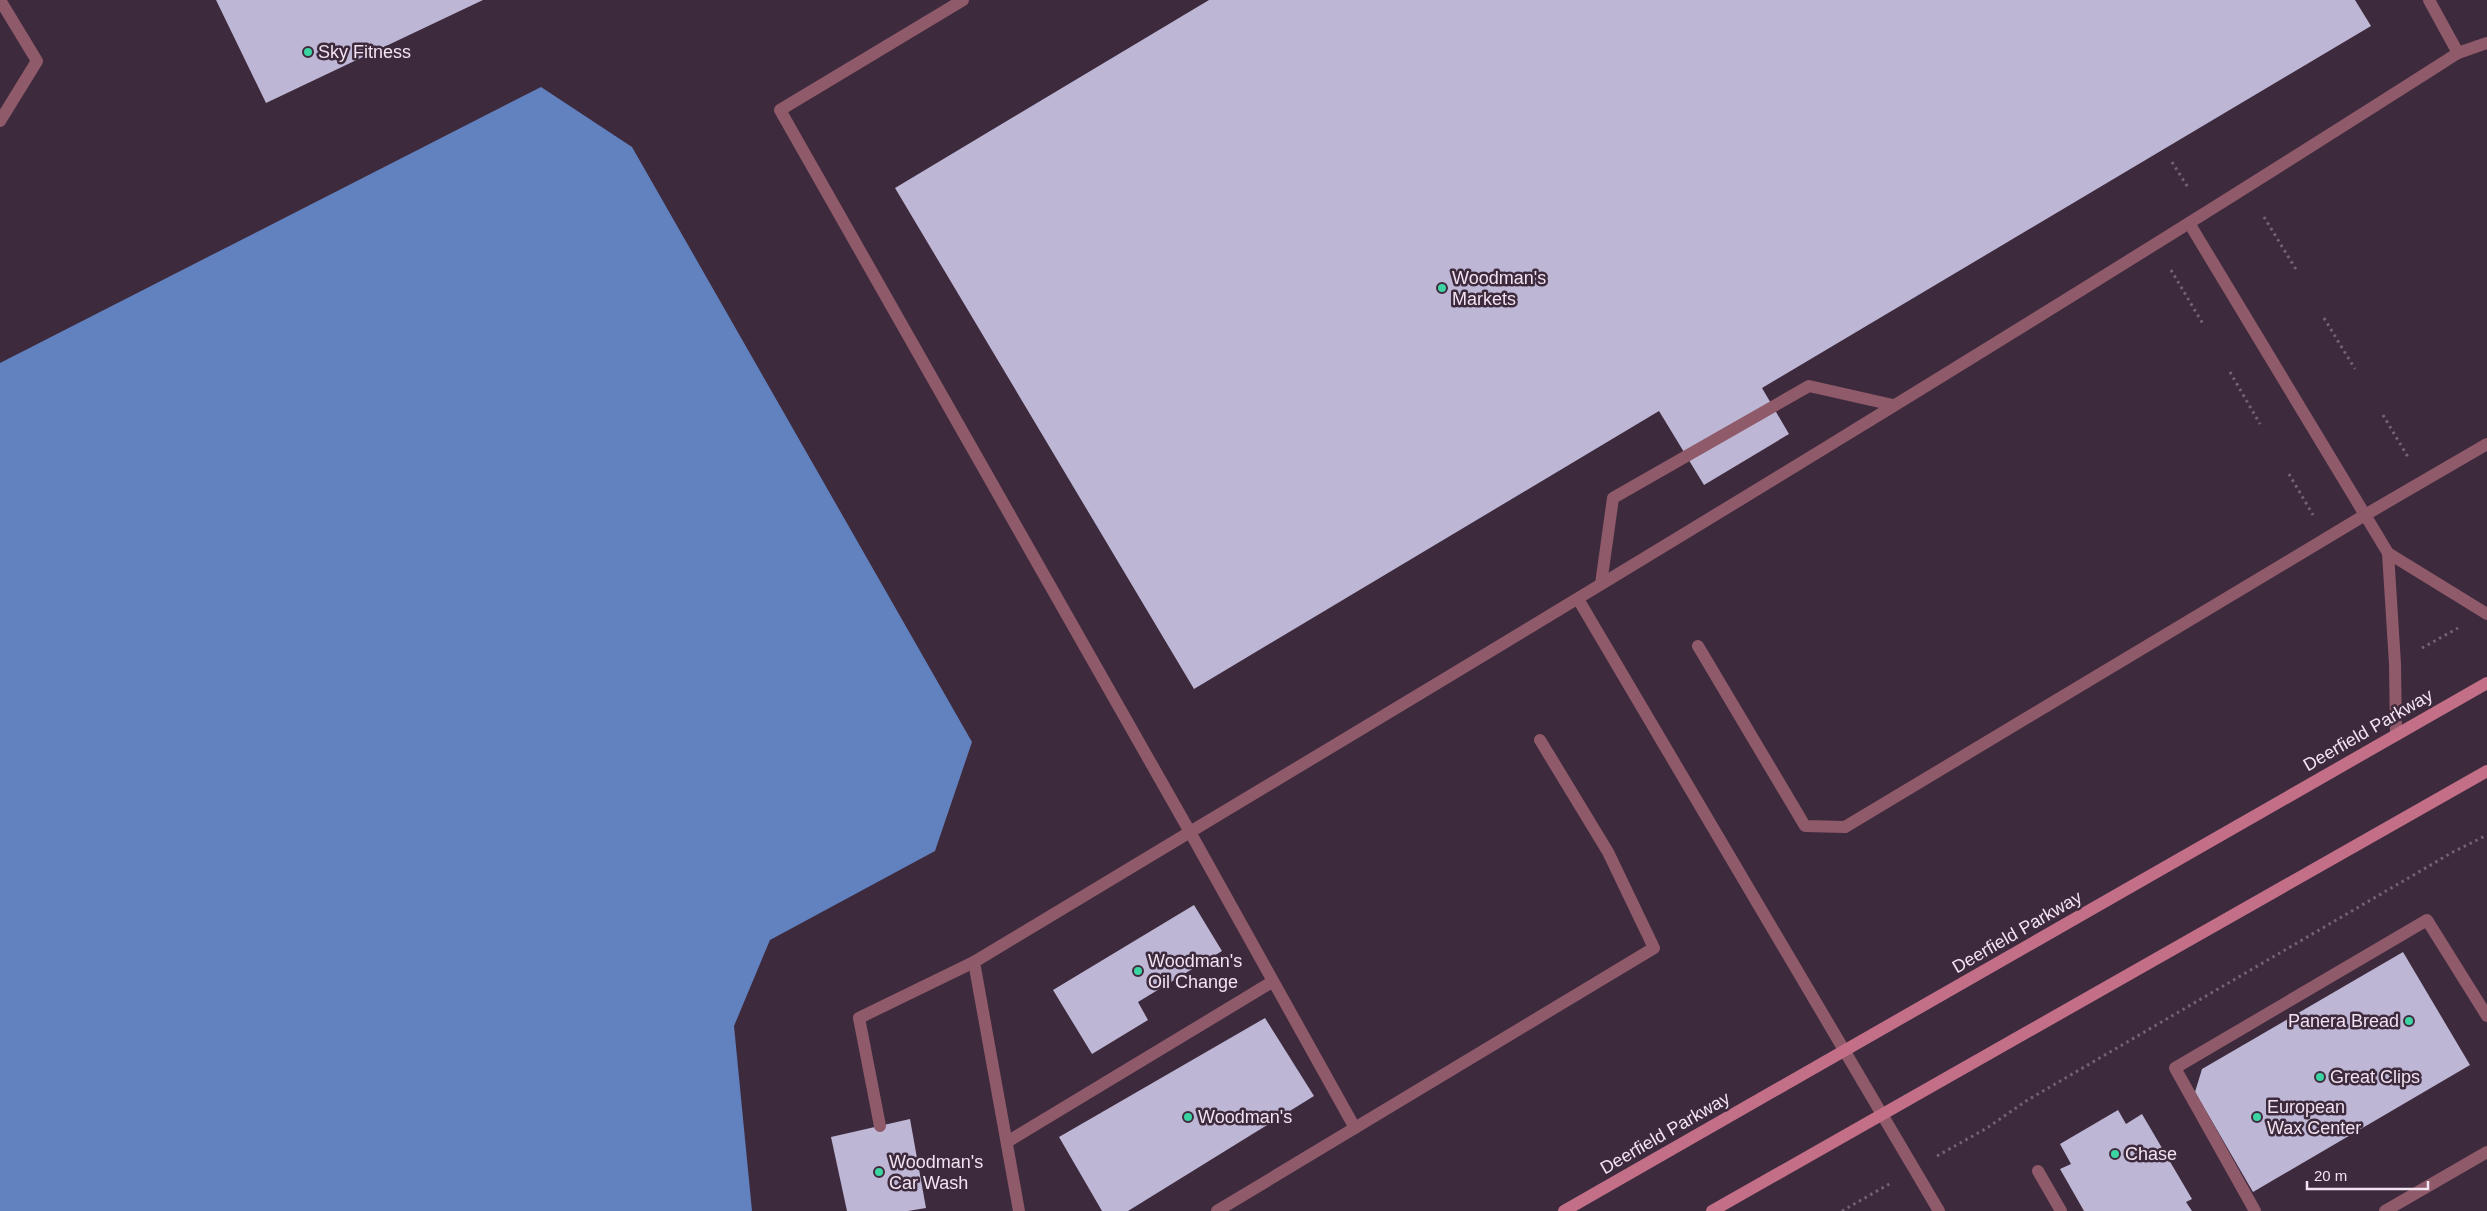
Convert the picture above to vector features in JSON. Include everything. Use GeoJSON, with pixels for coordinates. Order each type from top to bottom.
{"type":"FeatureCollection","features":[{"type":"Feature","properties":{"kind":"main road","name":"Deerfield Parkway"},"geometry":{"type":"LineString","coordinates":[[1564,1211],[2487,683]]}},
{"type":"Feature","properties":{"kind":"main road"},"geometry":{"type":"LineString","coordinates":[[1712,1211],[2487,771]]}},
{"type":"Feature","properties":{"kind":"lane"},"geometry":{"type":"LineString","coordinates":[[0,0],[37,61],[0,121]]}},
{"type":"Feature","properties":{"kind":"lane"},"geometry":{"type":"LineString","coordinates":[[963,0],[780,110],[1190,832],[1355,1128]]}},
{"type":"Feature","properties":{"kind":"lane"},"geometry":{"type":"LineString","coordinates":[[2429,0],[2458,53]]}},
{"type":"Feature","properties":{"kind":"lane"},"geometry":{"type":"LineString","coordinates":[[880,1126],[859,1018],[974,962],[1578,599],[2189,223],[2458,53],[2487,43]]}},
{"type":"Feature","properties":{"kind":"lane"},"geometry":{"type":"LineString","coordinates":[[2189,223],[2388,553],[2396,664],[2396,734]]}},
{"type":"Feature","properties":{"kind":"lane"},"geometry":{"type":"LineString","coordinates":[[1601,584],[1613,498],[1809,386],[1894,405]]}},
{"type":"Feature","properties":{"kind":"lane"},"geometry":{"type":"LineString","coordinates":[[1698,646],[1805,826],[1845,826],[2365,514],[2487,444]]}},
{"type":"Feature","properties":{"kind":"lane"},"geometry":{"type":"LineString","coordinates":[[2388,553],[2487,614]]}},
{"type":"Feature","properties":{"kind":"lane"},"geometry":{"type":"LineString","coordinates":[[1578,599],[1939,1211]]}},
{"type":"Feature","properties":{"kind":"lane"},"geometry":{"type":"LineString","coordinates":[[1217,1211],[1654,948],[1608,852],[1540,740]]}},
{"type":"Feature","properties":{"kind":"lane"},"geometry":{"type":"LineString","coordinates":[[2255,1211],[2175,1068],[2428,920],[2487,1016]]}},
{"type":"Feature","properties":{"kind":"lane"},"geometry":{"type":"LineString","coordinates":[[974,962],[1019,1211]]}},
{"type":"Feature","properties":{"kind":"lane"},"geometry":{"type":"LineString","coordinates":[[1007,1142],[1272,982]]}},
{"type":"Feature","properties":{"kind":"lane"},"geometry":{"type":"LineString","coordinates":[[2385,1211],[2487,1152]]}},
{"type":"Feature","properties":{"kind":"lane"},"geometry":{"type":"LineString","coordinates":[[2038,1171],[2061,1211]]}},
{"type":"Feature","properties":{"kind":"path"},"geometry":{"type":"LineString","coordinates":[[2172,162],[2190,192]]}},
{"type":"Feature","properties":{"kind":"path"},"geometry":{"type":"LineString","coordinates":[[2264,218],[2297,271]]}},
{"type":"Feature","properties":{"kind":"path"},"geometry":{"type":"LineString","coordinates":[[2171,270],[2203,324]]}},
{"type":"Feature","properties":{"kind":"path"},"geometry":{"type":"LineString","coordinates":[[2324,318],[2355,369]]}},
{"type":"Feature","properties":{"kind":"path"},"geometry":{"type":"LineString","coordinates":[[2230,372],[2260,424]]}},
{"type":"Feature","properties":{"kind":"path"},"geometry":{"type":"LineString","coordinates":[[2382,415],[2422,482]]}},
{"type":"Feature","properties":{"kind":"path"},"geometry":{"type":"LineString","coordinates":[[2289,474],[2326,538]]}},
{"type":"Feature","properties":{"kind":"path"},"geometry":{"type":"LineString","coordinates":[[2422,648],[2463,625]]}},
{"type":"Feature","properties":{"kind":"path"},"geometry":{"type":"LineString","coordinates":[[1987,1128],[2026,1101],[2453,852],[2487,835]]}},
{"type":"Feature","properties":{"kind":"water"},"geometry":{"type":"Polygon","coordinates":[[[541,87],[632,147],[972,742],[935,851],[770,940],[734,1026],[752,1211],[0,1211],[0,363],[541,87]]]}},
{"type":"Feature","properties":{"kind":"building","name":"Sky Fitness"},"geometry":{"type":"Polygon","coordinates":[[[216,0],[483,0],[266,103],[216,0]]]}},
{"type":"Feature","properties":{"kind":"building","name":"Woodman's Markets"},"geometry":{"type":"Polygon","coordinates":[[[1209,0],[2355,0],[2371,26],[1762,388],[1789,434],[1704,485],[1659,411],[1194,689],[895,188],[1209,0]]]}},
{"type":"Feature","properties":{"kind":"building","name":"Woodman's Oil Change"},"geometry":{"type":"Polygon","coordinates":[[[1194,905],[1222,951],[1138,1002],[1148,1020],[1092,1054],[1053,990],[1194,905]]]}},
{"type":"Feature","properties":{"kind":"building"},"geometry":{"type":"Polygon","coordinates":[[[2403,952],[2470,1065],[2253,1192],[2195,1092],[2202,1069],[2403,952]]]}},
{"type":"Feature","properties":{"kind":"building","name":"Woodman's"},"geometry":{"type":"Polygon","coordinates":[[[1265,1018],[1314,1096],[1128,1211],[1102,1211],[1059,1137],[1265,1018]]]}},
{"type":"Feature","properties":{"kind":"building","name":"Chase"},"geometry":{"type":"Polygon","coordinates":[[[2118,1110],[2126,1124],[2142,1114],[2192,1199],[2186,1202],[2192,1211],[2084,1211],[2060,1169],[2071,1164],[2060,1144],[2118,1110]]]}},
{"type":"Feature","properties":{"kind":"building","name":"Woodman's Car Wash"},"geometry":{"type":"Polygon","coordinates":[[[910,1119],[926,1208],[908,1211],[847,1211],[831,1137],[910,1119]]]}},
{"type":"Feature","properties":{"kind":"place","name":"Sky Fitness"},"geometry":{"type":"Point","coordinates":[308,52]}},
{"type":"Feature","properties":{"kind":"place","name":"Woodman's Markets"},"geometry":{"type":"Point","coordinates":[1442,288]}},
{"type":"Feature","properties":{"kind":"place","name":"Woodman's Oil Change"},"geometry":{"type":"Point","coordinates":[1138,971]}},
{"type":"Feature","properties":{"kind":"place","name":"Panera Bread"},"geometry":{"type":"Point","coordinates":[2409,1021]}},
{"type":"Feature","properties":{"kind":"place","name":"Great Clips"},"geometry":{"type":"Point","coordinates":[2320,1077]}},
{"type":"Feature","properties":{"kind":"place","name":"Woodman's"},"geometry":{"type":"Point","coordinates":[1188,1117]}},
{"type":"Feature","properties":{"kind":"place","name":"European Wax Center"},"geometry":{"type":"Point","coordinates":[2257,1117]}},
{"type":"Feature","properties":{"kind":"place","name":"Chase"},"geometry":{"type":"Point","coordinates":[2115,1154]}},
{"type":"Feature","properties":{"kind":"place","name":"Woodman's Car Wash"},"geometry":{"type":"Point","coordinates":[879,1172]}}]}
